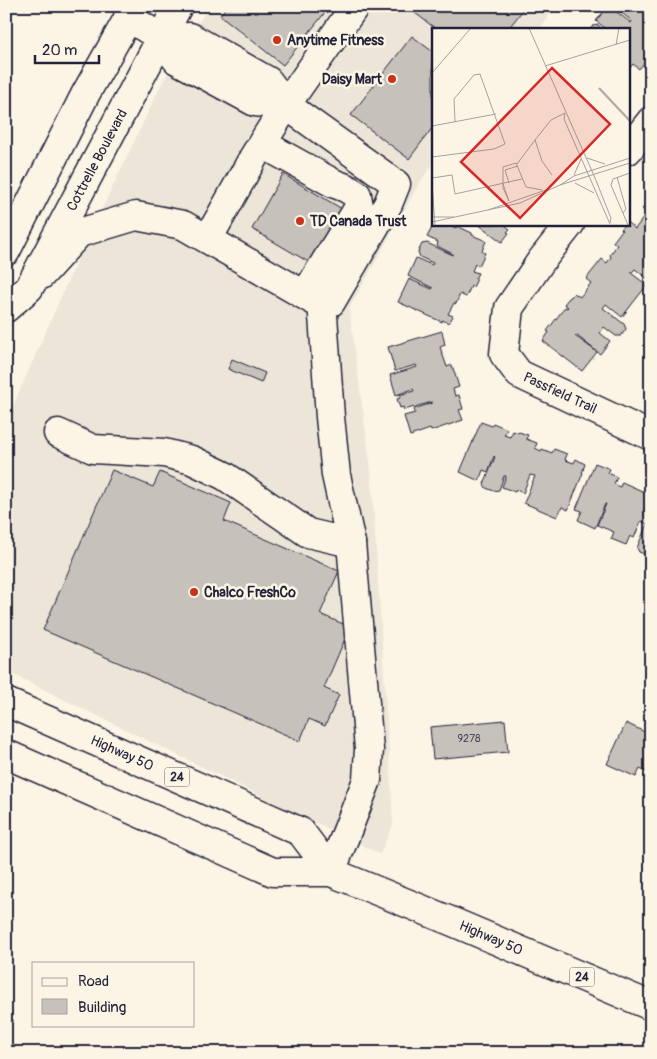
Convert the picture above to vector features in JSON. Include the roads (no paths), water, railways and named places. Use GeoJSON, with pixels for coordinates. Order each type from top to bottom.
{"type":"FeatureCollection","features":[{"type":"Feature","properties":{"kind":"main road","name":"Cottrelle Boulevard"},"geometry":{"type":"LineString","coordinates":[[6,308],[29,288],[178,6]]}},
{"type":"Feature","properties":{"kind":"main road"},"geometry":{"type":"LineString","coordinates":[[208,239],[262,144],[354,6]]}},
{"type":"Feature","properties":{"kind":"main road"},"geometry":{"type":"LineString","coordinates":[[6,251],[86,93],[132,12],[161,38],[190,37],[268,81],[286,106],[396,184],[388,204],[331,302],[314,298],[183,224],[136,216],[79,233],[29,288]]}},
{"type":"Feature","properties":{"kind":"main road"},"geometry":{"type":"LineString","coordinates":[[630,147],[651,121]]}},
{"type":"Feature","properties":{"kind":"main road"},"geometry":{"type":"LineString","coordinates":[[262,144],[333,184],[346,188],[357,196],[359,207],[314,298],[336,474],[351,542],[369,749],[367,780],[331,872]]}},
{"type":"Feature","properties":{"kind":"main road","name":"Passfield Trail"},"geometry":{"type":"LineString","coordinates":[[569,225],[540,261],[509,308],[504,354],[518,374],[651,436]]}},
{"type":"Feature","properties":{"kind":"main road"},"geometry":{"type":"LineString","coordinates":[[58,433],[94,449],[164,453],[192,460],[224,476],[308,533],[351,542]]}},
{"type":"Feature","properties":{"kind":"main road","name":"Highway 50"},"geometry":{"type":"LineString","coordinates":[[6,702],[302,832],[331,872]]}},
{"type":"Feature","properties":{"kind":"main road","name":"Highway 50"},"geometry":{"type":"LineString","coordinates":[[6,754],[273,872],[331,872],[651,1006]]}},
{"type":"Feature","properties":{"kind":"place","name":"Anytime Fitness"},"geometry":{"type":"Point","coordinates":[277,40]}},
{"type":"Feature","properties":{"kind":"place","name":"Daisy Mart"},"geometry":{"type":"Point","coordinates":[392,79]}},
{"type":"Feature","properties":{"kind":"place","name":"TD Canada Trust"},"geometry":{"type":"Point","coordinates":[300,221]}},
{"type":"Feature","properties":{"kind":"place","name":"Chalco FreshCo"},"geometry":{"type":"Point","coordinates":[194,592]}}]}
